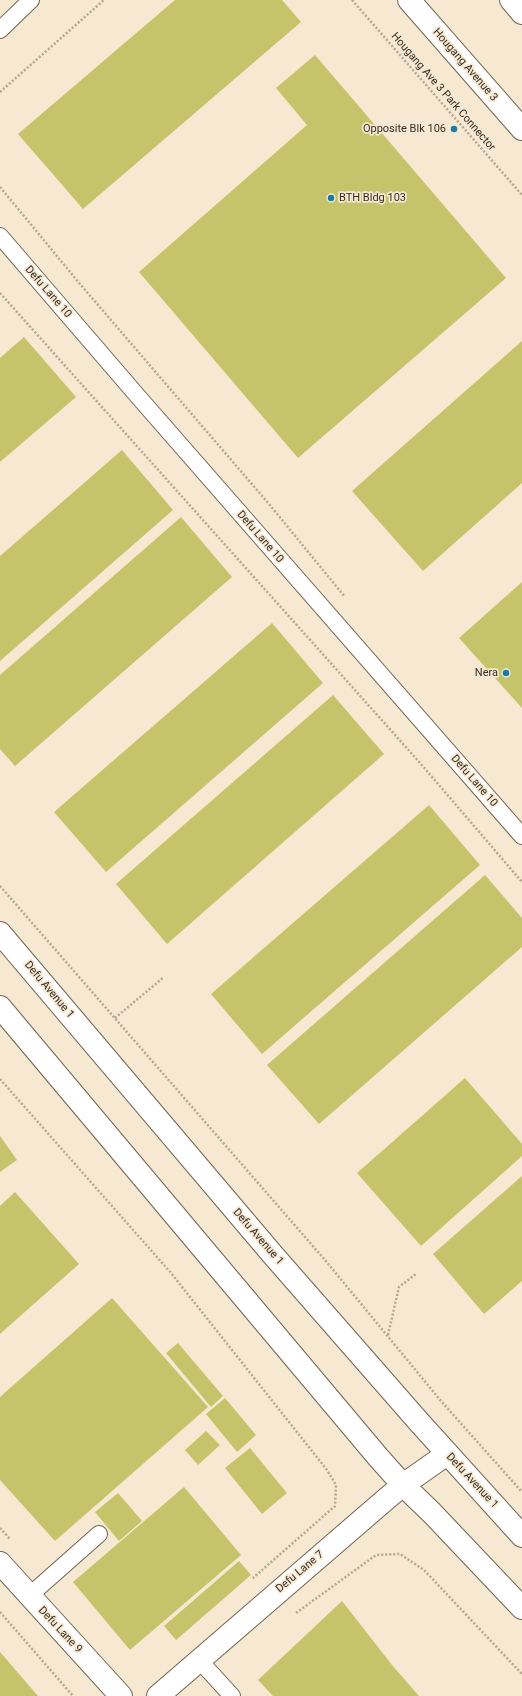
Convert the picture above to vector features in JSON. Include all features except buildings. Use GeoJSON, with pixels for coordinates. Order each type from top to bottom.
{"type":"FeatureCollection","features":[{"type":"Feature","properties":{"kind":"main road","name":"Hougang Avenue 3"},"geometry":{"type":"LineString","coordinates":[[408,0],[522,129]]}},
{"type":"Feature","properties":{"kind":"main road"},"geometry":{"type":"LineString","coordinates":[[510,0],[522,13]]}},
{"type":"Feature","properties":{"kind":"main road","name":"Defu Avenue 1"},"geometry":{"type":"LineString","coordinates":[[0,933],[273,1255],[447,1454],[522,1536]]}},
{"type":"Feature","properties":{"kind":"main road"},"geometry":{"type":"LineString","coordinates":[[0,1007],[403,1485],[432,1512],[522,1608]]}},
{"type":"Feature","properties":{"kind":"main road","name":"Defu Lane 7"},"geometry":{"type":"LineString","coordinates":[[158,1696],[403,1485],[447,1454]]}},
{"type":"Feature","properties":{"kind":"main road","name":"Defu Lane 9"},"geometry":{"type":"LineString","coordinates":[[0,1562],[29,1596],[121,1696]]}},
{"type":"Feature","properties":{"kind":"lane"},"geometry":{"type":"LineString","coordinates":[[0,30],[31,0]]}},
{"type":"Feature","properties":{"kind":"lane","name":"Defu Lane 10"},"geometry":{"type":"LineString","coordinates":[[0,236],[522,836]]}},
{"type":"Feature","properties":{"kind":"lane"},"geometry":{"type":"LineString","coordinates":[[29,1596],[99,1534]]}},
{"type":"Feature","properties":{"kind":"lane"},"geometry":{"type":"LineString","coordinates":[[199,1660],[232,1696]]}},
{"type":"Feature","properties":{"kind":"path"},"geometry":{"type":"LineString","coordinates":[[0,92],[104,0]]}},
{"type":"Feature","properties":{"kind":"path","name":"Hougang Ave 3 Park Connector"},"geometry":{"type":"LineString","coordinates":[[352,0],[522,195]]}},
{"type":"Feature","properties":{"kind":"path"},"geometry":{"type":"LineString","coordinates":[[0,187],[80,284],[269,504],[350,603]]}},
{"type":"Feature","properties":{"kind":"path"},"geometry":{"type":"LineString","coordinates":[[0,293],[416,758],[522,882]]}},
{"type":"Feature","properties":{"kind":"path"},"geometry":{"type":"LineString","coordinates":[[0,886],[325,1260],[442,1401],[522,1492]]}},
{"type":"Feature","properties":{"kind":"path"},"geometry":{"type":"LineString","coordinates":[[115,1018],[164,976]]}},
{"type":"Feature","properties":{"kind":"path"},"geometry":{"type":"LineString","coordinates":[[0,1079],[171,1273],[327,1470],[336,1485],[335,1506],[251,1580]]}},
{"type":"Feature","properties":{"kind":"path"},"geometry":{"type":"LineString","coordinates":[[388,1336],[399,1287],[416,1274]]}},
{"type":"Feature","properties":{"kind":"path"},"geometry":{"type":"LineString","coordinates":[[400,1554],[424,1570],[522,1674]]}},
{"type":"Feature","properties":{"kind":"path"},"geometry":{"type":"LineString","coordinates":[[0,1612],[73,1696]]}},
{"type":"Feature","properties":{"kind":"place","name":"Opposite Blk 106"},"geometry":{"type":"Point","coordinates":[454,129]}},
{"type":"Feature","properties":{"kind":"place","name":"BTH Bldg 103"},"geometry":{"type":"Point","coordinates":[331,198]}},
{"type":"Feature","properties":{"kind":"place","name":"Nera"},"geometry":{"type":"Point","coordinates":[506,673]}}]}
